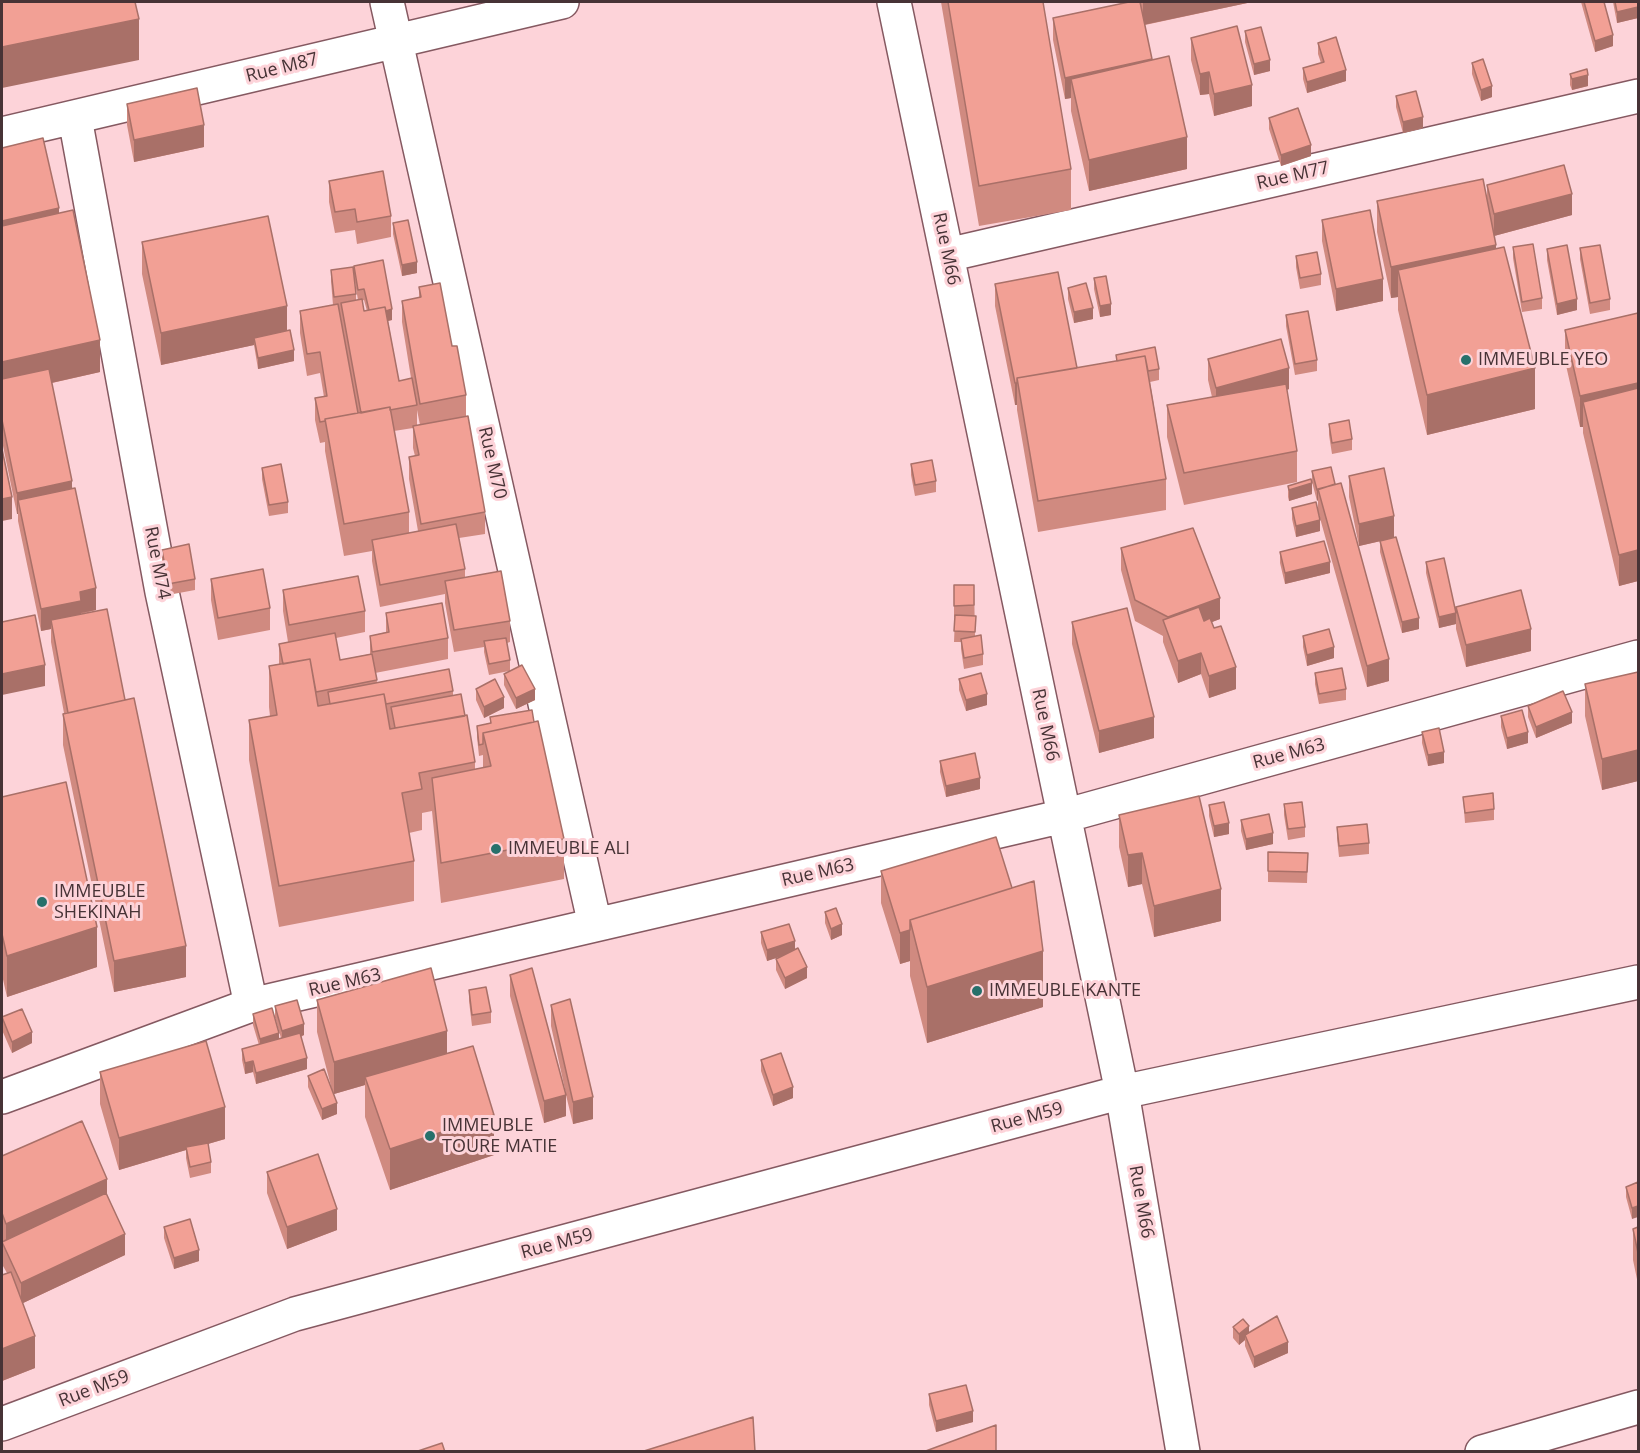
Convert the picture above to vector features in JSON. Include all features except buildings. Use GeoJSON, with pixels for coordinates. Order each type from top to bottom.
{"type":"FeatureCollection","features":[{"type":"Feature","properties":{"kind":"street","name":"Rue M70"},"geometry":{"type":"LineString","coordinates":[[387,2],[595,926]]}},
{"type":"Feature","properties":{"kind":"street","name":"Rue M87"},"geometry":{"type":"LineString","coordinates":[[2,134],[397,39],[562,2]]}},
{"type":"Feature","properties":{"kind":"street","name":"Rue M66"},"geometry":{"type":"LineString","coordinates":[[894,2],[1122,1092],[1183,1452]]}},
{"type":"Feature","properties":{"kind":"street","name":"Rue M77"},"geometry":{"type":"LineString","coordinates":[[947,255],[1638,96]]}},
{"type":"Feature","properties":{"kind":"street","name":"Rue M74"},"geometry":{"type":"LineString","coordinates":[[75,118],[162,592],[250,1005]]}},
{"type":"Feature","properties":{"kind":"street","name":"Rue M63"},"geometry":{"type":"LineString","coordinates":[[2,1097],[250,1005],[1064,816],[1638,657]]}},
{"type":"Feature","properties":{"kind":"street","name":"Rue M59"},"geometry":{"type":"LineString","coordinates":[[2,1424],[295,1314],[1122,1092],[1638,982]]}},
{"type":"Feature","properties":{"kind":"street"},"geometry":{"type":"LineString","coordinates":[[1482,1452],[1638,1407]]}},
{"type":"Feature","properties":{"kind":"place","name":"IMMEUBLE YEO"},"geometry":{"type":"Point","coordinates":[1466,360]}},
{"type":"Feature","properties":{"kind":"place","name":"IMMEUBLE ALI"},"geometry":{"type":"Point","coordinates":[496,849]}},
{"type":"Feature","properties":{"kind":"place","name":"IMMEUBLE SHEKINAH"},"geometry":{"type":"Point","coordinates":[42,902]}},
{"type":"Feature","properties":{"kind":"place","name":"IMMEUBLE KANTE"},"geometry":{"type":"Point","coordinates":[977,991]}},
{"type":"Feature","properties":{"kind":"place","name":"IMMEUBLE TOURE MATIE"},"geometry":{"type":"Point","coordinates":[430,1136]}}]}
